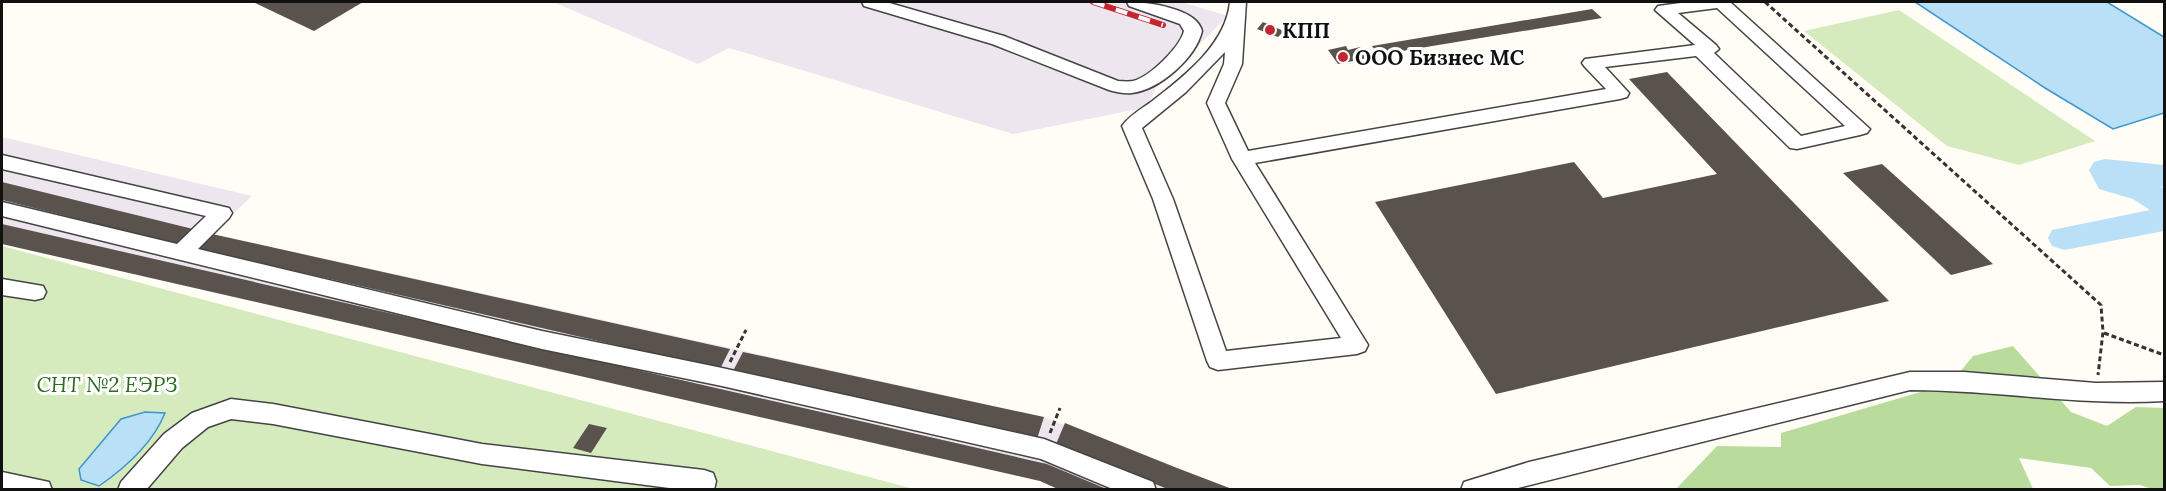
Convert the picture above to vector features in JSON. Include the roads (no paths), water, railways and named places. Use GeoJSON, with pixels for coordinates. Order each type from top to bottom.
{"type":"FeatureCollection","features":[{"type":"Feature","properties":{"kind":"street"},"geometry":{"type":"LineString","coordinates":[[870,2],[987,37],[1115,86],[1128,88],[1139,86],[1159,74],[1187,45],[1194,33],[1192,25],[1186,20],[1135,2]]}},
{"type":"Feature","properties":{"kind":"street"},"geometry":{"type":"LineString","coordinates":[[1242,159],[1620,93],[1591,63],[1700,50],[1710,49],[1664,10],[1721,2],[1860,129],[1797,143],[1700,50]]}},
{"type":"Feature","properties":{"kind":"street"},"geometry":{"type":"LineString","coordinates":[[1237,10],[1233,64],[1216,103],[1242,159],[1358,345],[1218,361],[1163,199],[1132,126],[1180,88],[1224,43],[1237,10]]}},
{"type":"Feature","properties":{"kind":"street"},"geometry":{"type":"LineString","coordinates":[[2,162],[222,213],[182,252]]}},
{"type":"Feature","properties":{"kind":"street"},"geometry":{"type":"LineString","coordinates":[[2,209],[542,340],[722,377],[1044,449],[1144,489]]}},
{"type":"Feature","properties":{"kind":"street"},"geometry":{"type":"LineString","coordinates":[[2,287],[34,292]]}},
{"type":"Feature","properties":{"kind":"street"},"geometry":{"type":"LineString","coordinates":[[1473,489],[1529,473],[1910,381],[1964,381],[2096,393],[2164,392]]}},
{"type":"Feature","properties":{"kind":"street"},"geometry":{"type":"LineString","coordinates":[[130,489],[173,441],[200,420],[231,409],[273,414],[482,454],[704,481],[701,489]]}},
{"type":"Feature","properties":{"kind":"street"},"geometry":{"type":"LineString","coordinates":[[2,483],[40,489]]}},
{"type":"Feature","properties":{"kind":"water"},"geometry":{"type":"Polygon","coordinates":[[[1915,2],[2107,2],[2164,37],[2164,113],[2113,129],[2045,88],[1915,2]]]}},
{"type":"Feature","properties":{"kind":"water"},"geometry":{"type":"Polygon","coordinates":[[[145,412],[165,413],[146,445],[119,471],[99,486],[81,480],[79,469],[121,419],[145,412]]]}},
{"type":"Feature","properties":{"kind":"waterway"},"geometry":{"type":"LineString","coordinates":[[2164,176],[2105,170],[2110,181],[2144,191],[2164,204]]}},
{"type":"Feature","properties":{"kind":"waterway"},"geometry":{"type":"LineString","coordinates":[[2064,238],[2156,222],[2164,216]]}},
{"type":"Feature","properties":{"kind":"railway"},"geometry":{"type":"LineString","coordinates":[[1093,2],[1163,25]]}},
{"type":"Feature","properties":{"kind":"place","name":"КПП"},"geometry":{"type":"Point","coordinates":[1270,30]}},
{"type":"Feature","properties":{"kind":"place","name":"ООО Бизнес МС"},"geometry":{"type":"Point","coordinates":[1343,57]}},
{"type":"Feature","properties":{"kind":"park label","name":"СНТ №2 ЕЭРЗ"},"geometry":{"type":"Point","coordinates":[107,384]}}]}
